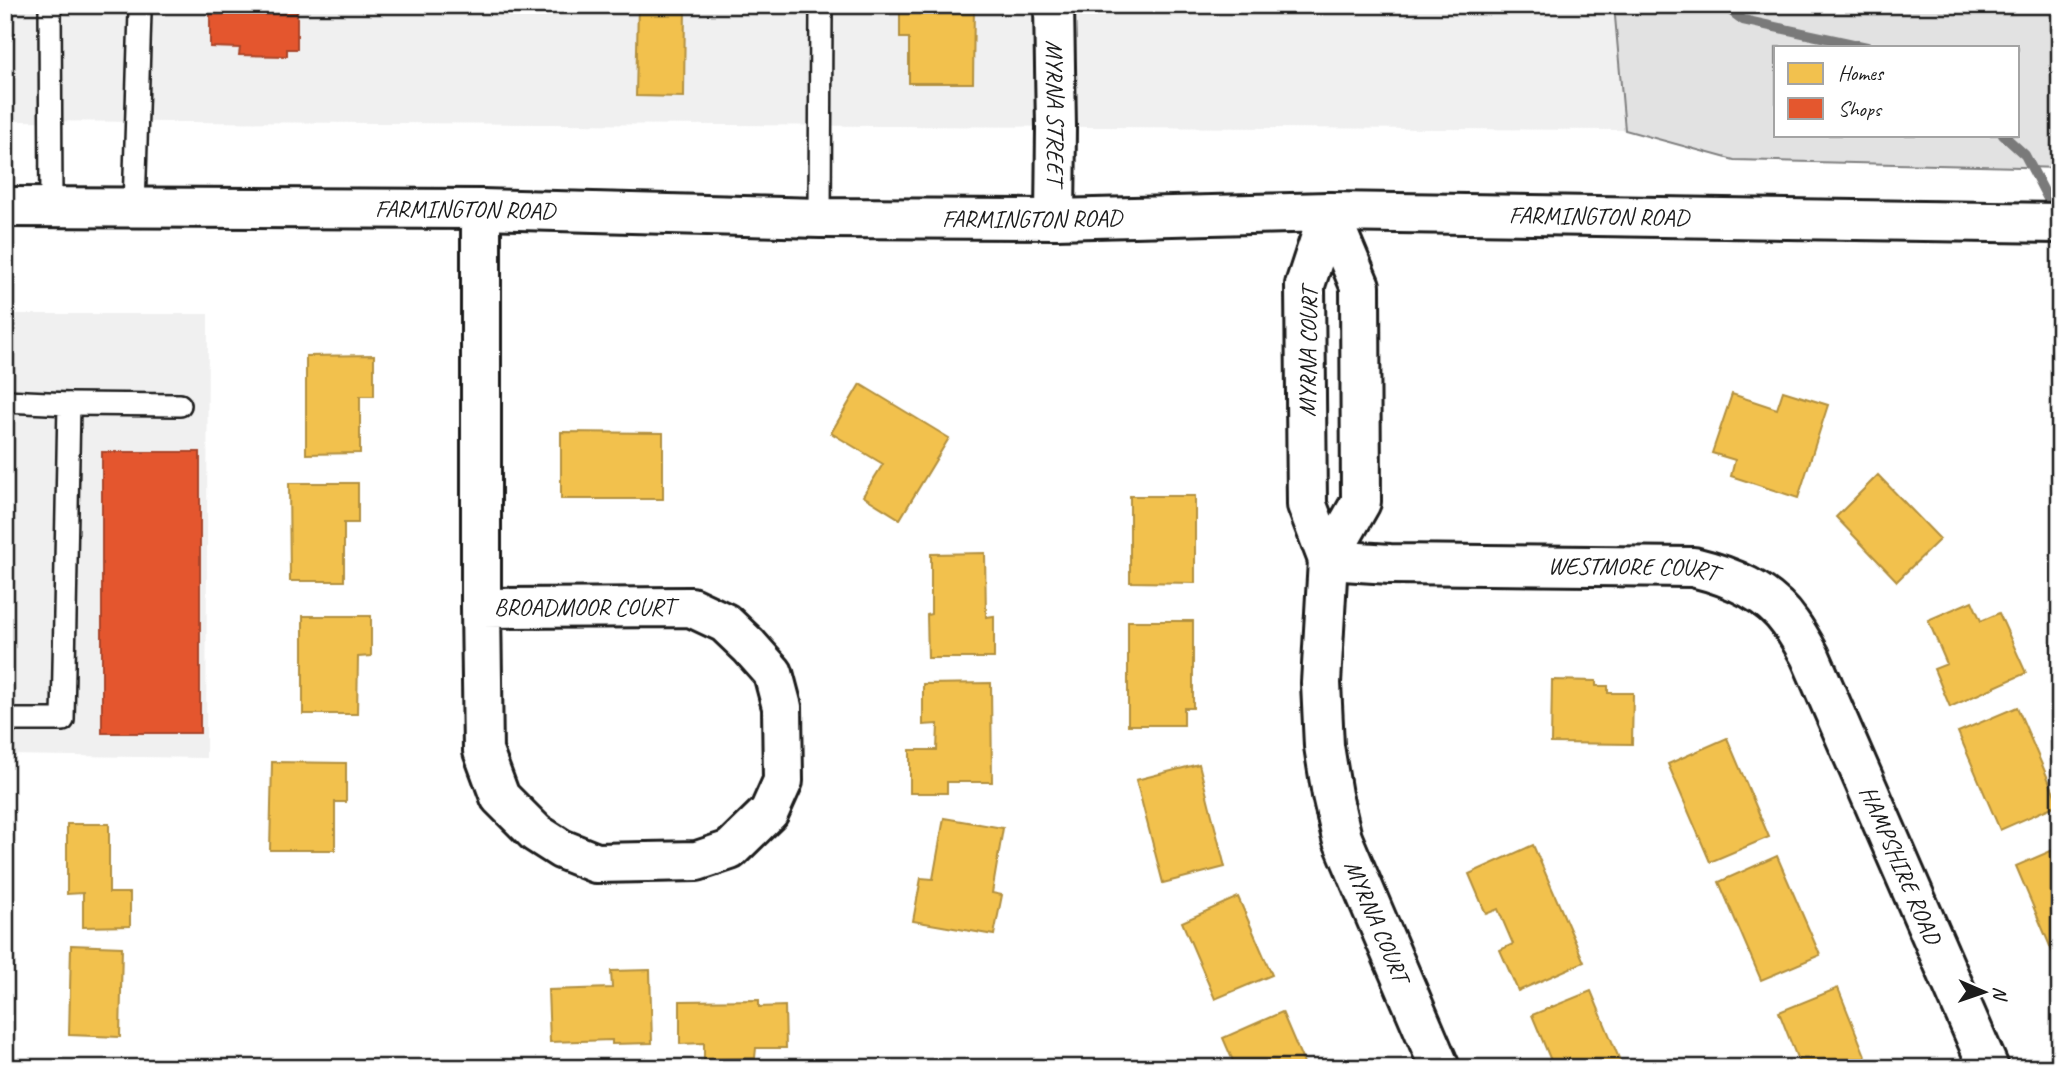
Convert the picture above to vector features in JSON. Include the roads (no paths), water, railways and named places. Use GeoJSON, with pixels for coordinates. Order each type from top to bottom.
{"type":"FeatureCollection","features":[{"type":"Feature","properties":{"kind":"street","name":"MYRNA STREET"},"geometry":{"type":"LineString","coordinates":[[1054,5],[1055,219]]}},
{"type":"Feature","properties":{"kind":"street","name":"FARMINGTON ROAD"},"geometry":{"type":"LineString","coordinates":[[5,207],[481,209],[820,218],[1055,219],[1329,212],[2060,223]]}},
{"type":"Feature","properties":{"kind":"street","name":"BROADMOOR COURT"},"geometry":{"type":"LineString","coordinates":[[481,209],[481,608],[483,751],[500,797],[536,833],[561,849],[596,863],[697,861],[730,850],[769,812],[783,780],[782,707],[773,673],[725,623],[691,607],[481,608]]}},
{"type":"Feature","properties":{"kind":"street","name":"MYRNA COURT"},"geometry":{"type":"LineString","coordinates":[[1329,212],[1305,285],[1307,505],[1328,560],[1321,683],[1324,746],[1342,838],[1440,1068]]}},
{"type":"Feature","properties":{"kind":"street","name":"MYRNA COURT"},"geometry":{"type":"LineString","coordinates":[[1328,560],[1361,502],[1360,286],[1329,212]]}},
{"type":"Feature","properties":{"kind":"street","name":"WESTMORE COURT"},"geometry":{"type":"LineString","coordinates":[[1328,560],[1390,564],[1693,567],[1724,575],[1746,585],[1773,604],[1789,622],[1810,656],[1846,740]]}},
{"type":"Feature","properties":{"kind":"street","name":"HAMPSHIRE ROAD"},"geometry":{"type":"LineString","coordinates":[[1846,740],[1989,1068]]}},
{"type":"Feature","properties":{"kind":"lane"},"geometry":{"type":"LineString","coordinates":[[50,5],[51,207]]}},
{"type":"Feature","properties":{"kind":"lane"},"geometry":{"type":"LineString","coordinates":[[820,218],[821,5]]}},
{"type":"Feature","properties":{"kind":"lane"},"geometry":{"type":"LineString","coordinates":[[134,208],[140,12]]}},
{"type":"Feature","properties":{"kind":"lane"},"geometry":{"type":"LineString","coordinates":[[5,401],[180,405]]}},
{"type":"Feature","properties":{"kind":"lane"},"geometry":{"type":"LineString","coordinates":[[5,720],[63,720],[69,404]]}},
{"type":"Feature","properties":{"kind":"waterway"},"geometry":{"type":"LineString","coordinates":[[1723,5],[1743,20],[1862,46]]}},
{"type":"Feature","properties":{"kind":"waterway"},"geometry":{"type":"LineString","coordinates":[[2004,136],[2025,155],[2057,216]]}}]}
